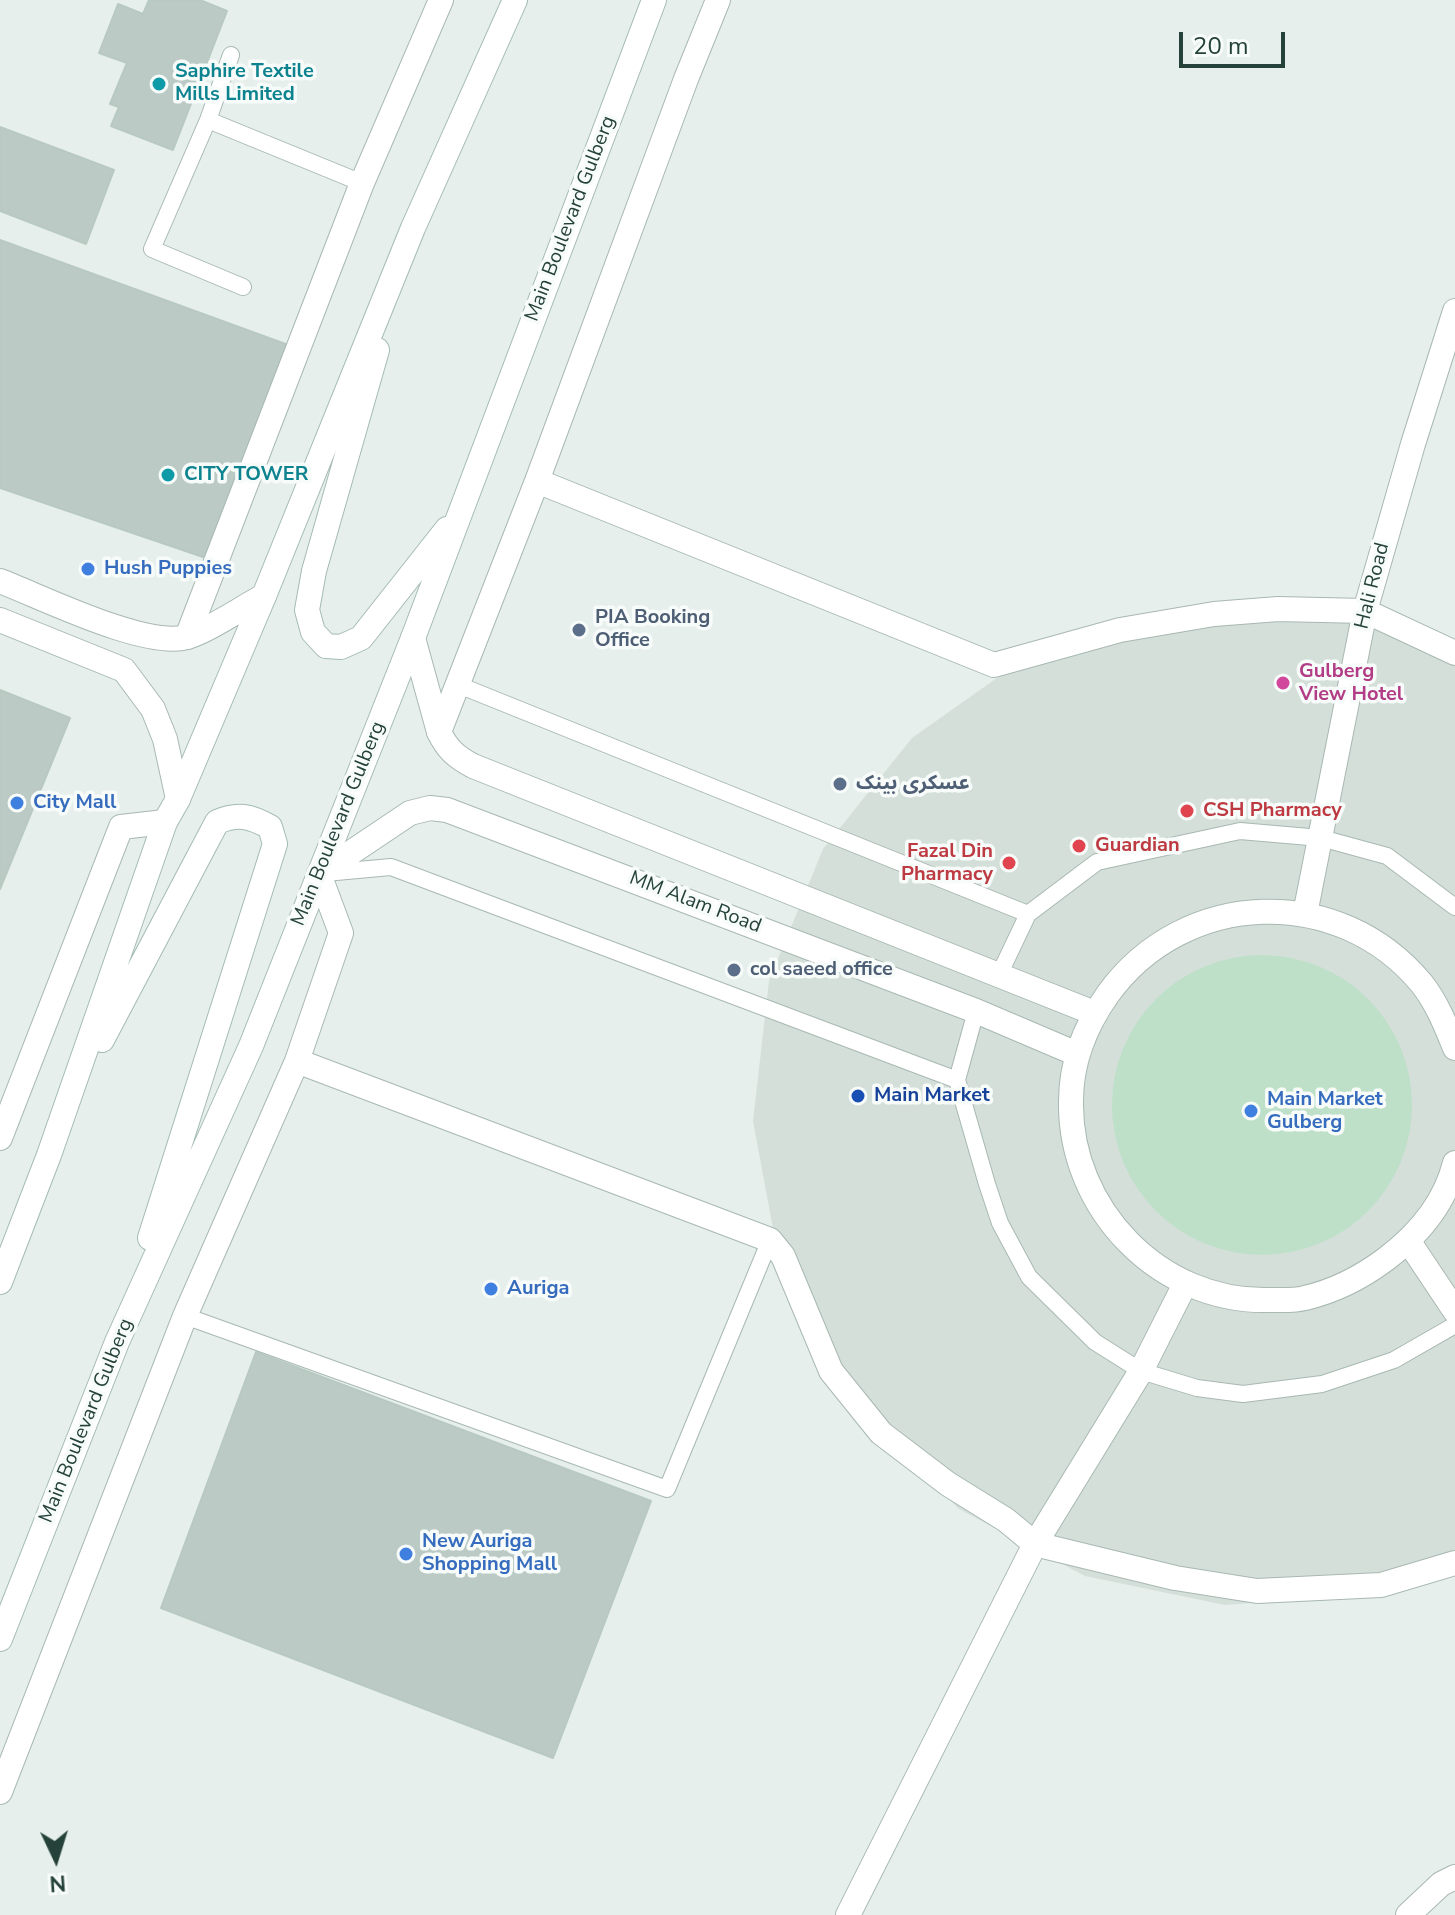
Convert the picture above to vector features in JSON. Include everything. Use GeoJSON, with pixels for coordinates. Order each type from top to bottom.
{"type":"FeatureCollection","features":[{"type":"Feature","properties":{"kind":"street"},"geometry":{"type":"LineString","coordinates":[[187,637],[362,183],[441,0]]}},
{"type":"Feature","properties":{"kind":"street"},"geometry":{"type":"LineString","coordinates":[[0,1282],[64,1113],[165,822],[178,799],[264,596],[413,228],[515,0]]}},
{"type":"Feature","properties":{"kind":"street","name":"Main Boulevard Gulberg"},"geometry":{"type":"LineString","coordinates":[[0,1639],[117,1342],[251,1046],[413,638],[654,0]]}},
{"type":"Feature","properties":{"kind":"street"},"geometry":{"type":"LineString","coordinates":[[439,732],[718,0]]}},
{"type":"Feature","properties":{"kind":"street"},"geometry":{"type":"LineString","coordinates":[[413,228],[314,571],[307,610],[313,632],[326,646],[341,647],[361,638],[461,511]]}},
{"type":"Feature","properties":{"kind":"street","name":"Hali Road"},"geometry":{"type":"LineString","coordinates":[[1305,914],[1365,611],[1455,311]]}},
{"type":"Feature","properties":{"kind":"street"},"geometry":{"type":"LineString","coordinates":[[537,481],[994,665],[1120,630],[1214,614],[1278,609],[1365,611],[1455,653]]}},
{"type":"Feature","properties":{"kind":"street"},"geometry":{"type":"LineString","coordinates":[[0,581],[102,622],[160,639],[187,637],[264,596]]}},
{"type":"Feature","properties":{"kind":"street"},"geometry":{"type":"LineString","coordinates":[[0,620],[124,670],[153,709],[178,799]]}},
{"type":"Feature","properties":{"kind":"street"},"geometry":{"type":"LineString","coordinates":[[413,638],[439,732],[445,746],[456,757],[1094,1013]]}},
{"type":"Feature","properties":{"kind":"street","name":"MM Alam Road"},"geometry":{"type":"LineString","coordinates":[[319,874],[410,813],[430,808],[447,810],[976,1011],[1077,1054]]}},
{"type":"Feature","properties":{"kind":"street"},"geometry":{"type":"LineString","coordinates":[[64,1113],[217,822],[234,814],[254,818],[270,827],[275,844],[117,1342]]}},
{"type":"Feature","properties":{"kind":"street"},"geometry":{"type":"LineString","coordinates":[[0,1138],[121,827],[165,822]]}},
{"type":"Feature","properties":{"kind":"street"},"geometry":{"type":"LineString","coordinates":[[0,1792],[185,1316],[297,1061],[341,933],[319,874]]}},
{"type":"Feature","properties":{"kind":"street"},"geometry":{"type":"LineString","coordinates":[[1455,1048],[1448,1011],[1398,960],[1360,934],[1339,924],[1305,914],[1256,911],[1206,920],[1161,941],[1123,973],[1094,1013],[1077,1054],[1071,1100],[1074,1146],[1089,1189],[1113,1228],[1146,1260],[1185,1284],[1243,1301],[1304,1299],[1360,1278],[1409,1242],[1434,1210],[1455,1163]]}},
{"type":"Feature","properties":{"kind":"street"},"geometry":{"type":"LineString","coordinates":[[297,1061],[770,1240],[783,1256],[831,1371],[881,1433],[948,1484],[1006,1520],[1035,1544],[1175,1578],[1257,1591],[1381,1585],[1455,1563]]}},
{"type":"Feature","properties":{"kind":"street"},"geometry":{"type":"LineString","coordinates":[[1409,1242],[1455,1311]]}},
{"type":"Feature","properties":{"kind":"street"},"geometry":{"type":"LineString","coordinates":[[848,1915],[1035,1544],[1141,1371],[1185,1284]]}},
{"type":"Feature","properties":{"kind":"street"},"geometry":{"type":"LineString","coordinates":[[1408,1915],[1441,1884],[1455,1877]]}},
{"type":"Feature","properties":{"kind":"lane"},"geometry":{"type":"LineString","coordinates":[[231,55],[208,120],[152,249],[243,287]]}},
{"type":"Feature","properties":{"kind":"lane"},"geometry":{"type":"LineString","coordinates":[[208,120],[362,183]]}},
{"type":"Feature","properties":{"kind":"lane"},"geometry":{"type":"LineString","coordinates":[[456,684],[1028,914]]}},
{"type":"Feature","properties":{"kind":"lane"},"geometry":{"type":"LineString","coordinates":[[999,975],[1028,914],[1097,862],[1240,831],[1321,838],[1387,856],[1455,907]]}},
{"type":"Feature","properties":{"kind":"lane"},"geometry":{"type":"LineString","coordinates":[[319,874],[391,867],[957,1080]]}},
{"type":"Feature","properties":{"kind":"lane"},"geometry":{"type":"LineString","coordinates":[[976,1011],[957,1080],[1000,1223],[1029,1277],[1095,1342],[1141,1371],[1197,1388],[1243,1394],[1322,1384],[1394,1360],[1455,1325]]}},
{"type":"Feature","properties":{"kind":"lane"},"geometry":{"type":"LineString","coordinates":[[185,1316],[667,1489],[770,1240]]}},
{"type":"Feature","properties":{"kind":"shaded area","name":"Main Market"},"geometry":{"type":"Polygon","coordinates":[[[1305,603],[1455,643],[1455,1561],[1367,1594],[1225,1605],[1085,1576],[959,1509],[858,1410],[779,1261],[753,1121],[769,981],[823,849],[912,738],[1028,656],[1163,610],[1305,603]]]}},
{"type":"Feature","properties":{"kind":"green space"},"geometry":{"type":"Polygon","coordinates":[[[1262,955],[1291,958],[1319,966],[1345,980],[1368,999],[1387,1022],[1401,1048],[1409,1076],[1412,1105],[1409,1134],[1401,1162],[1387,1188],[1368,1211],[1345,1230],[1319,1244],[1291,1252],[1262,1255],[1233,1252],[1205,1244],[1179,1230],[1156,1211],[1137,1188],[1123,1162],[1115,1134],[1112,1105],[1115,1076],[1123,1048],[1137,1022],[1156,999],[1179,980],[1205,966],[1233,958],[1262,955]]]}},
{"type":"Feature","properties":{"kind":"building","name":"Saphire Textile Mills Limited"},"geometry":{"type":"Polygon","coordinates":[[[149,0],[200,0],[227,11],[173,150],[111,126],[119,107],[110,104],[127,63],[99,53],[118,4],[143,14],[149,0]]]}},
{"type":"Feature","properties":{"kind":"building"},"geometry":{"type":"Polygon","coordinates":[[[0,127],[114,170],[86,244],[0,211],[0,127]]]}},
{"type":"Feature","properties":{"kind":"building"},"geometry":{"type":"Polygon","coordinates":[[[0,240],[291,346],[206,558],[0,488],[0,240]]]}},
{"type":"Feature","properties":{"kind":"building","name":"City Mall"},"geometry":{"type":"Polygon","coordinates":[[[0,690],[70,718],[0,889],[0,690]]]}},
{"type":"Feature","properties":{"kind":"building","name":"New Auriga Shopping Mall"},"geometry":{"type":"Polygon","coordinates":[[[256,1352],[651,1501],[553,1758],[161,1608],[256,1352]]]}},
{"type":"Feature","properties":{"kind":"place","name":"Saphire Textile Mills Limited"},"geometry":{"type":"Point","coordinates":[159,84]}},
{"type":"Feature","properties":{"kind":"place","name":"CITY TOWER"},"geometry":{"type":"Point","coordinates":[168,475]}},
{"type":"Feature","properties":{"kind":"place","name":"Hush Puppies"},"geometry":{"type":"Point","coordinates":[88,569]}},
{"type":"Feature","properties":{"kind":"place","name":"PIA Booking Office"},"geometry":{"type":"Point","coordinates":[579,630]}},
{"type":"Feature","properties":{"kind":"place","name":"Gulberg View Hotel"},"geometry":{"type":"Point","coordinates":[1283,683]}},
{"type":"Feature","properties":{"kind":"place","name":"عسکری بینک"},"geometry":{"type":"Point","coordinates":[840,784]}},
{"type":"Feature","properties":{"kind":"place","name":"City Mall"},"geometry":{"type":"Point","coordinates":[17,803]}},
{"type":"Feature","properties":{"kind":"place","name":"CSH Pharmacy"},"geometry":{"type":"Point","coordinates":[1187,811]}},
{"type":"Feature","properties":{"kind":"place","name":"Guardian"},"geometry":{"type":"Point","coordinates":[1079,846]}},
{"type":"Feature","properties":{"kind":"place","name":"Fazal Din Pharmacy"},"geometry":{"type":"Point","coordinates":[1009,863]}},
{"type":"Feature","properties":{"kind":"place","name":"col saeed office"},"geometry":{"type":"Point","coordinates":[734,970]}},
{"type":"Feature","properties":{"kind":"place","name":"Main Market"},"geometry":{"type":"Point","coordinates":[858,1096]}},
{"type":"Feature","properties":{"kind":"place","name":"Main Market Gulberg"},"geometry":{"type":"Point","coordinates":[1251,1111]}},
{"type":"Feature","properties":{"kind":"place","name":"Auriga"},"geometry":{"type":"Point","coordinates":[491,1289]}},
{"type":"Feature","properties":{"kind":"place","name":"New Auriga Shopping Mall"},"geometry":{"type":"Point","coordinates":[406,1554]}}]}
